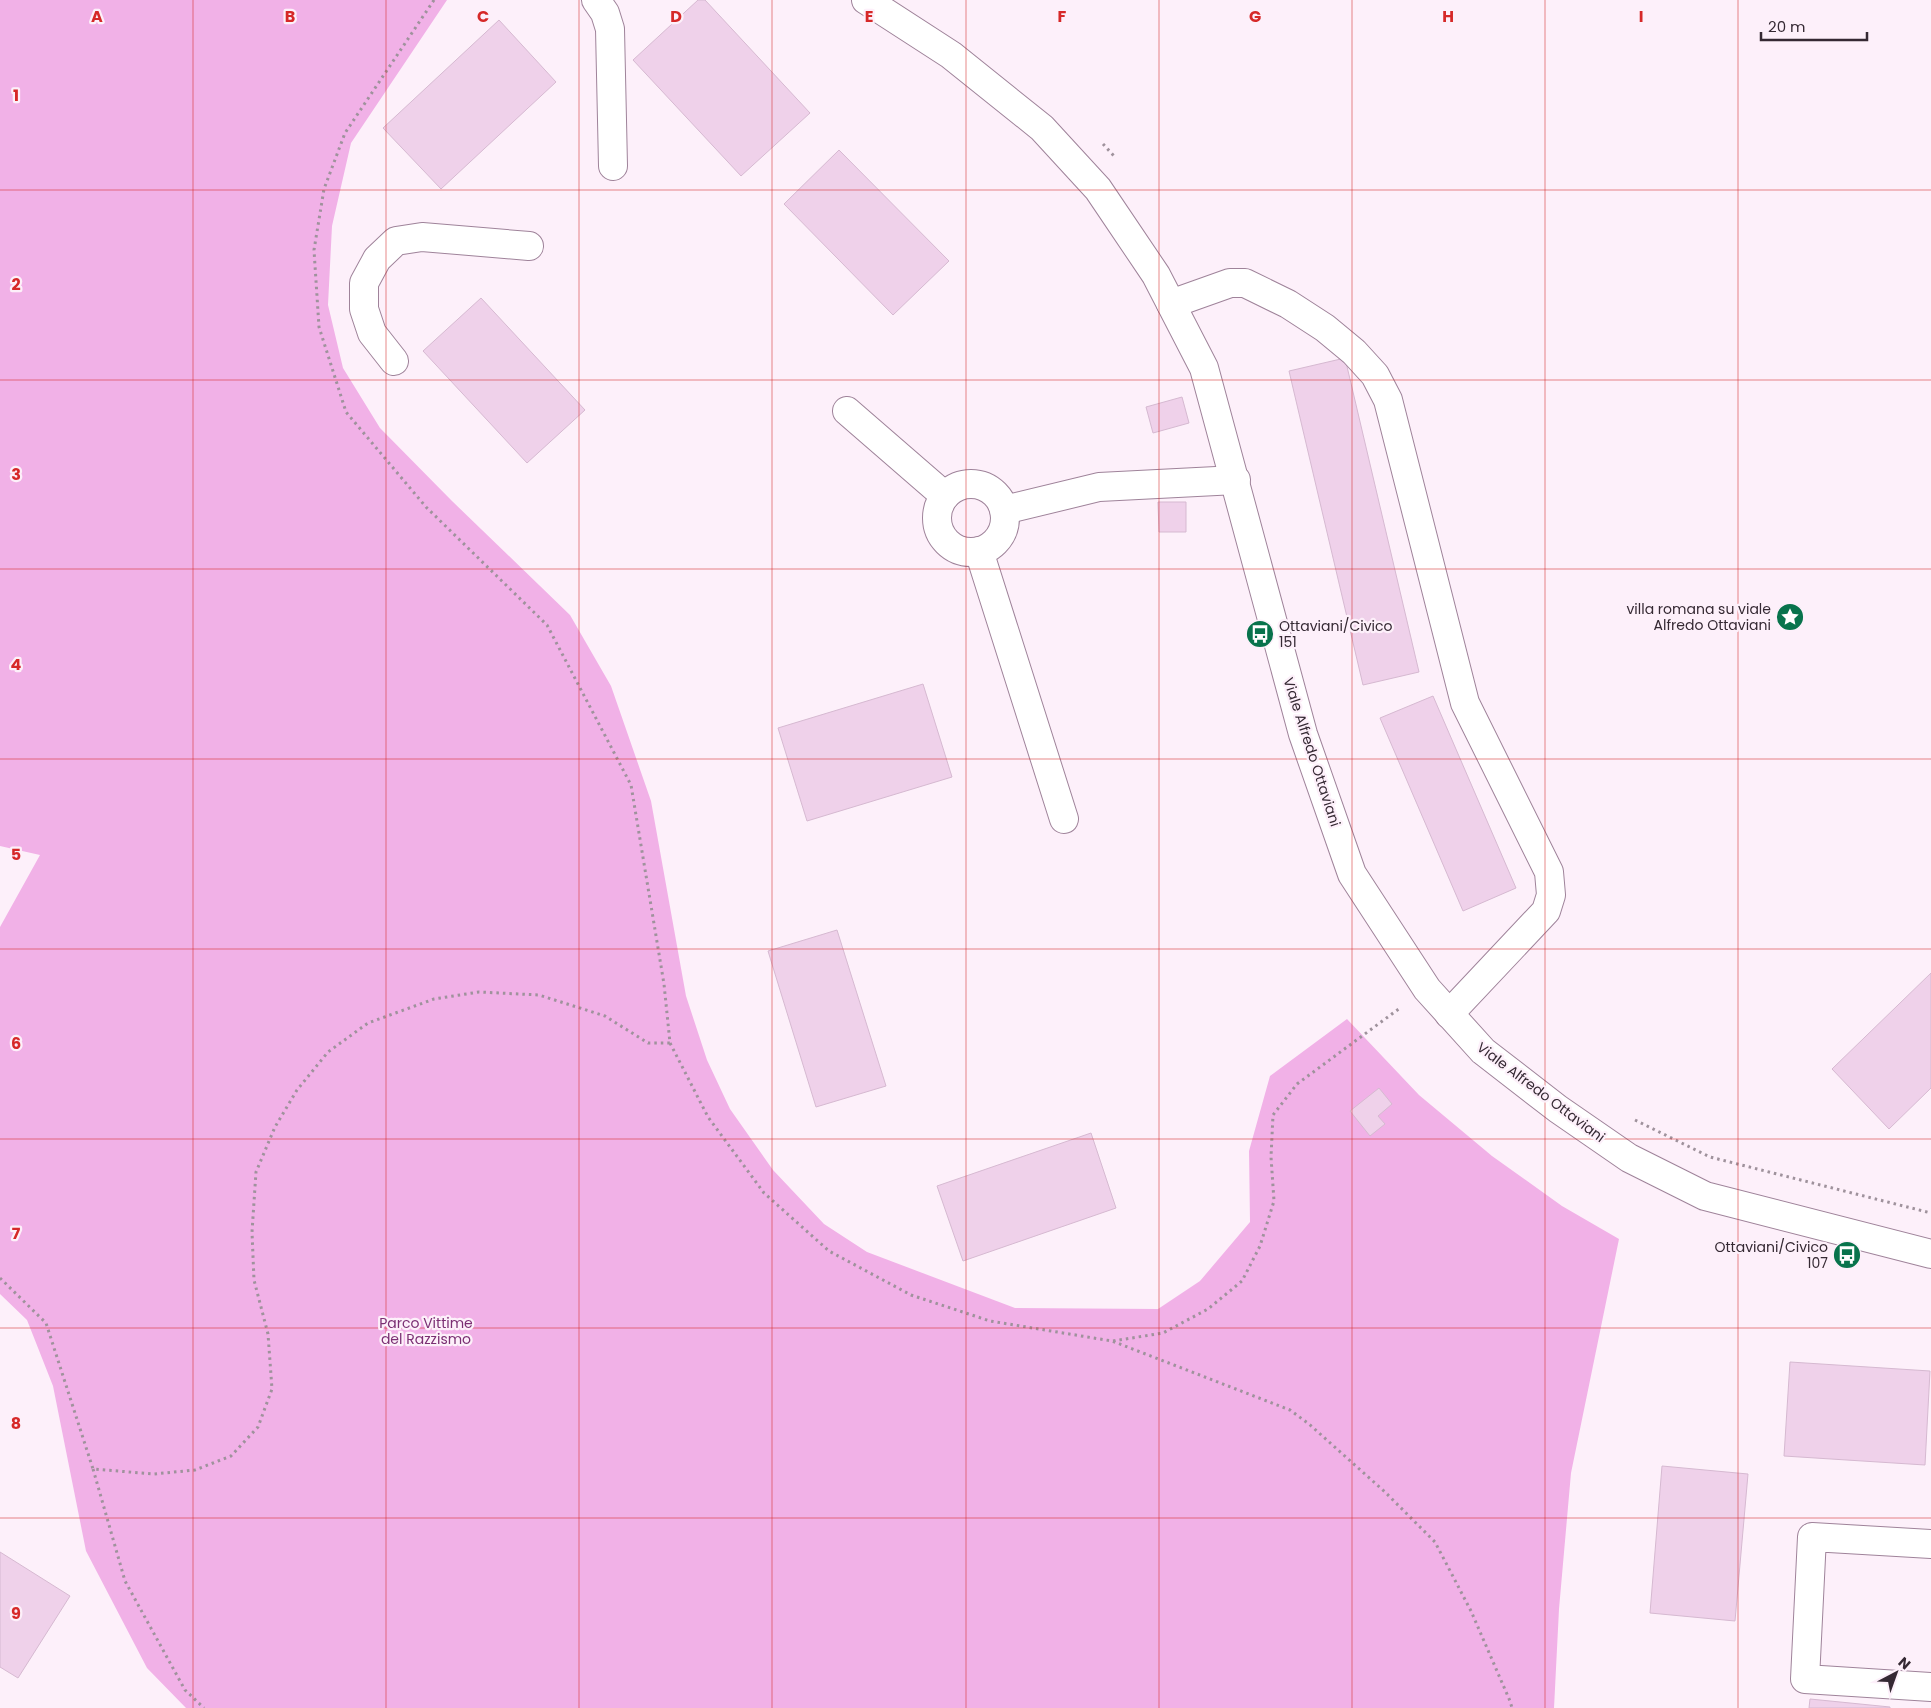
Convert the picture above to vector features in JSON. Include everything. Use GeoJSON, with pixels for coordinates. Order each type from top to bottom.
{"type":"FeatureCollection","features":[{"type":"Feature","properties":{"kind":"street"},"geometry":{"type":"LineString","coordinates":[[596,0],[605,13],[610,29],[613,166]]}},
{"type":"Feature","properties":{"kind":"street","name":"Viale Alfredo Ottaviani"},"geometry":{"type":"LineString","coordinates":[[866,0],[951,55],[1042,128],[1098,189],[1156,275],[1204,368],[1304,734],[1352,874],[1427,989],[1483,1051],[1558,1109],[1629,1158],[1696,1192],[1714,1198],[1931,1254]]}},
{"type":"Feature","properties":{"kind":"street"},"geometry":{"type":"LineString","coordinates":[[394,362],[372,333],[364,309],[364,284],[377,259],[396,241],[422,237],[529,246]]}},
{"type":"Feature","properties":{"kind":"street"},"geometry":{"type":"LineString","coordinates":[[1171,304],[1230,283],[1246,283],[1288,304],[1325,328],[1354,352],[1375,375],[1388,400],[1465,703],[1550,872],[1551,895],[1546,911],[1449,1014]]}},
{"type":"Feature","properties":{"kind":"street"},"geometry":{"type":"LineString","coordinates":[[847,411],[945,496]]}},
{"type":"Feature","properties":{"kind":"street"},"geometry":{"type":"LineString","coordinates":[[1004,510],[1099,487],[1236,480]]}},
{"type":"Feature","properties":{"kind":"street"},"geometry":{"type":"LineString","coordinates":[[967,484],[978,484],[987,488],[996,495],[1004,510],[1003,528],[998,538],[990,546],[979,551],[967,552],[947,542],[940,532],[937,521],[938,509],[945,496],[957,486],[967,484]]}},
{"type":"Feature","properties":{"kind":"street"},"geometry":{"type":"LineString","coordinates":[[979,551],[1064,819]]}},
{"type":"Feature","properties":{"kind":"street"},"geometry":{"type":"LineString","coordinates":[[1931,1544],[1812,1537],[1805,1679],[1931,1687]]}},
{"type":"Feature","properties":{"kind":"path"},"geometry":{"type":"LineString","coordinates":[[434,0],[345,133],[324,189],[314,250],[319,327],[346,412],[426,507],[547,625],[631,785],[664,984],[670,1043],[708,1117],[764,1193],[828,1251],[911,1295],[990,1321],[1112,1341],[1290,1410],[1309,1424],[1385,1492],[1434,1542],[1471,1611],[1512,1708]]}},
{"type":"Feature","properties":{"kind":"path"},"geometry":{"type":"LineString","coordinates":[[1103,143],[1116,157]]}},
{"type":"Feature","properties":{"kind":"path"},"geometry":{"type":"LineString","coordinates":[[1112,1341],[1163,1333],[1208,1309],[1242,1282],[1260,1246],[1274,1201],[1271,1157],[1273,1115],[1297,1084],[1427,989]]}},
{"type":"Feature","properties":{"kind":"path"},"geometry":{"type":"LineString","coordinates":[[93,1469],[154,1474],[195,1470],[231,1456],[258,1427],[272,1389],[268,1334],[254,1280],[252,1232],[256,1172],[279,1120],[297,1090],[328,1052],[368,1023],[434,999],[479,992],[539,995],[605,1016],[648,1043],[670,1043]]}},
{"type":"Feature","properties":{"kind":"path"},"geometry":{"type":"LineString","coordinates":[[1634,1119],[1710,1157],[1931,1213]]}},
{"type":"Feature","properties":{"kind":"path"},"geometry":{"type":"LineString","coordinates":[[0,1278],[46,1323],[93,1469],[125,1581],[185,1690],[204,1708]]}},
{"type":"Feature","properties":{"kind":"green space","name":"Parco Vittime del Razzismo"},"geometry":{"type":"Polygon","coordinates":[[[0,0],[447,0],[351,143],[332,226],[328,305],[343,368],[380,428],[452,501],[570,615],[611,686],[651,801],[686,996],[707,1060],[730,1109],[773,1170],[824,1224],[867,1252],[1015,1308],[1158,1309],[1200,1281],[1250,1222],[1249,1151],[1270,1076],[1347,1019],[1419,1095],[1492,1156],[1562,1206],[1619,1239],[1571,1473],[1559,1609],[1554,1708],[186,1708],[147,1668],[86,1551],[53,1386],[27,1320],[0,1294],[0,927],[40,855],[0,846],[0,0]]]}},
{"type":"Feature","properties":{"kind":"building"},"geometry":{"type":"Polygon","coordinates":[[[698,0],[705,0],[810,113],[741,176],[633,60],[698,0]]]}},
{"type":"Feature","properties":{"kind":"building"},"geometry":{"type":"Polygon","coordinates":[[[499,20],[556,82],[441,189],[383,128],[499,20]]]}},
{"type":"Feature","properties":{"kind":"building"},"geometry":{"type":"Polygon","coordinates":[[[839,150],[949,261],[893,315],[784,204],[839,150]]]}},
{"type":"Feature","properties":{"kind":"building"},"geometry":{"type":"Polygon","coordinates":[[[481,298],[585,410],[527,463],[423,351],[481,298]]]}},
{"type":"Feature","properties":{"kind":"building"},"geometry":{"type":"Polygon","coordinates":[[[1345,358],[1419,672],[1363,685],[1289,371],[1345,358]]]}},
{"type":"Feature","properties":{"kind":"building"},"geometry":{"type":"Polygon","coordinates":[[[1182,397],[1189,423],[1153,433],[1146,407],[1182,397]]]}},
{"type":"Feature","properties":{"kind":"building"},"geometry":{"type":"Polygon","coordinates":[[[1158,502],[1186,502],[1186,532],[1159,532],[1158,502]]]}},
{"type":"Feature","properties":{"kind":"building"},"geometry":{"type":"Polygon","coordinates":[[[923,684],[952,777],[807,821],[778,728],[923,684]]]}},
{"type":"Feature","properties":{"kind":"building"},"geometry":{"type":"Polygon","coordinates":[[[1433,696],[1516,888],[1463,911],[1380,718],[1433,696]]]}},
{"type":"Feature","properties":{"kind":"building"},"geometry":{"type":"Polygon","coordinates":[[[837,930],[886,1086],[816,1107],[768,951],[837,930]]]}},
{"type":"Feature","properties":{"kind":"building"},"geometry":{"type":"Polygon","coordinates":[[[1931,973],[1931,1088],[1889,1129],[1832,1069],[1931,973]]]}},
{"type":"Feature","properties":{"kind":"building"},"geometry":{"type":"Polygon","coordinates":[[[1379,1088],[1392,1104],[1378,1116],[1385,1124],[1370,1136],[1350,1111],[1379,1088]]]}},
{"type":"Feature","properties":{"kind":"building"},"geometry":{"type":"Polygon","coordinates":[[[1091,1133],[1116,1208],[963,1261],[937,1186],[1091,1133]]]}},
{"type":"Feature","properties":{"kind":"building"},"geometry":{"type":"Polygon","coordinates":[[[1790,1362],[1930,1371],[1925,1465],[1784,1456],[1790,1362]]]}},
{"type":"Feature","properties":{"kind":"building"},"geometry":{"type":"Polygon","coordinates":[[[1662,1466],[1748,1474],[1735,1621],[1650,1613],[1662,1466]]]}},
{"type":"Feature","properties":{"kind":"building"},"geometry":{"type":"Polygon","coordinates":[[[0,1552],[70,1596],[18,1678],[0,1667],[0,1552]]]}},
{"type":"Feature","properties":{"kind":"building"},"geometry":{"type":"Polygon","coordinates":[[[1810,1699],[1890,1707],[1890,1708],[1809,1708],[1810,1699]]]}},
{"type":"Feature","properties":{"kind":"place","name":"villa romana su viale Alfredo Ottaviani"},"geometry":{"type":"Point","coordinates":[1790,617]}},
{"type":"Feature","properties":{"kind":"place","name":"Ottaviani/Civico 151"},"geometry":{"type":"Point","coordinates":[1260,634]}},
{"type":"Feature","properties":{"kind":"place","name":"Ottaviani/Civico 107"},"geometry":{"type":"Point","coordinates":[1847,1255]}}]}
